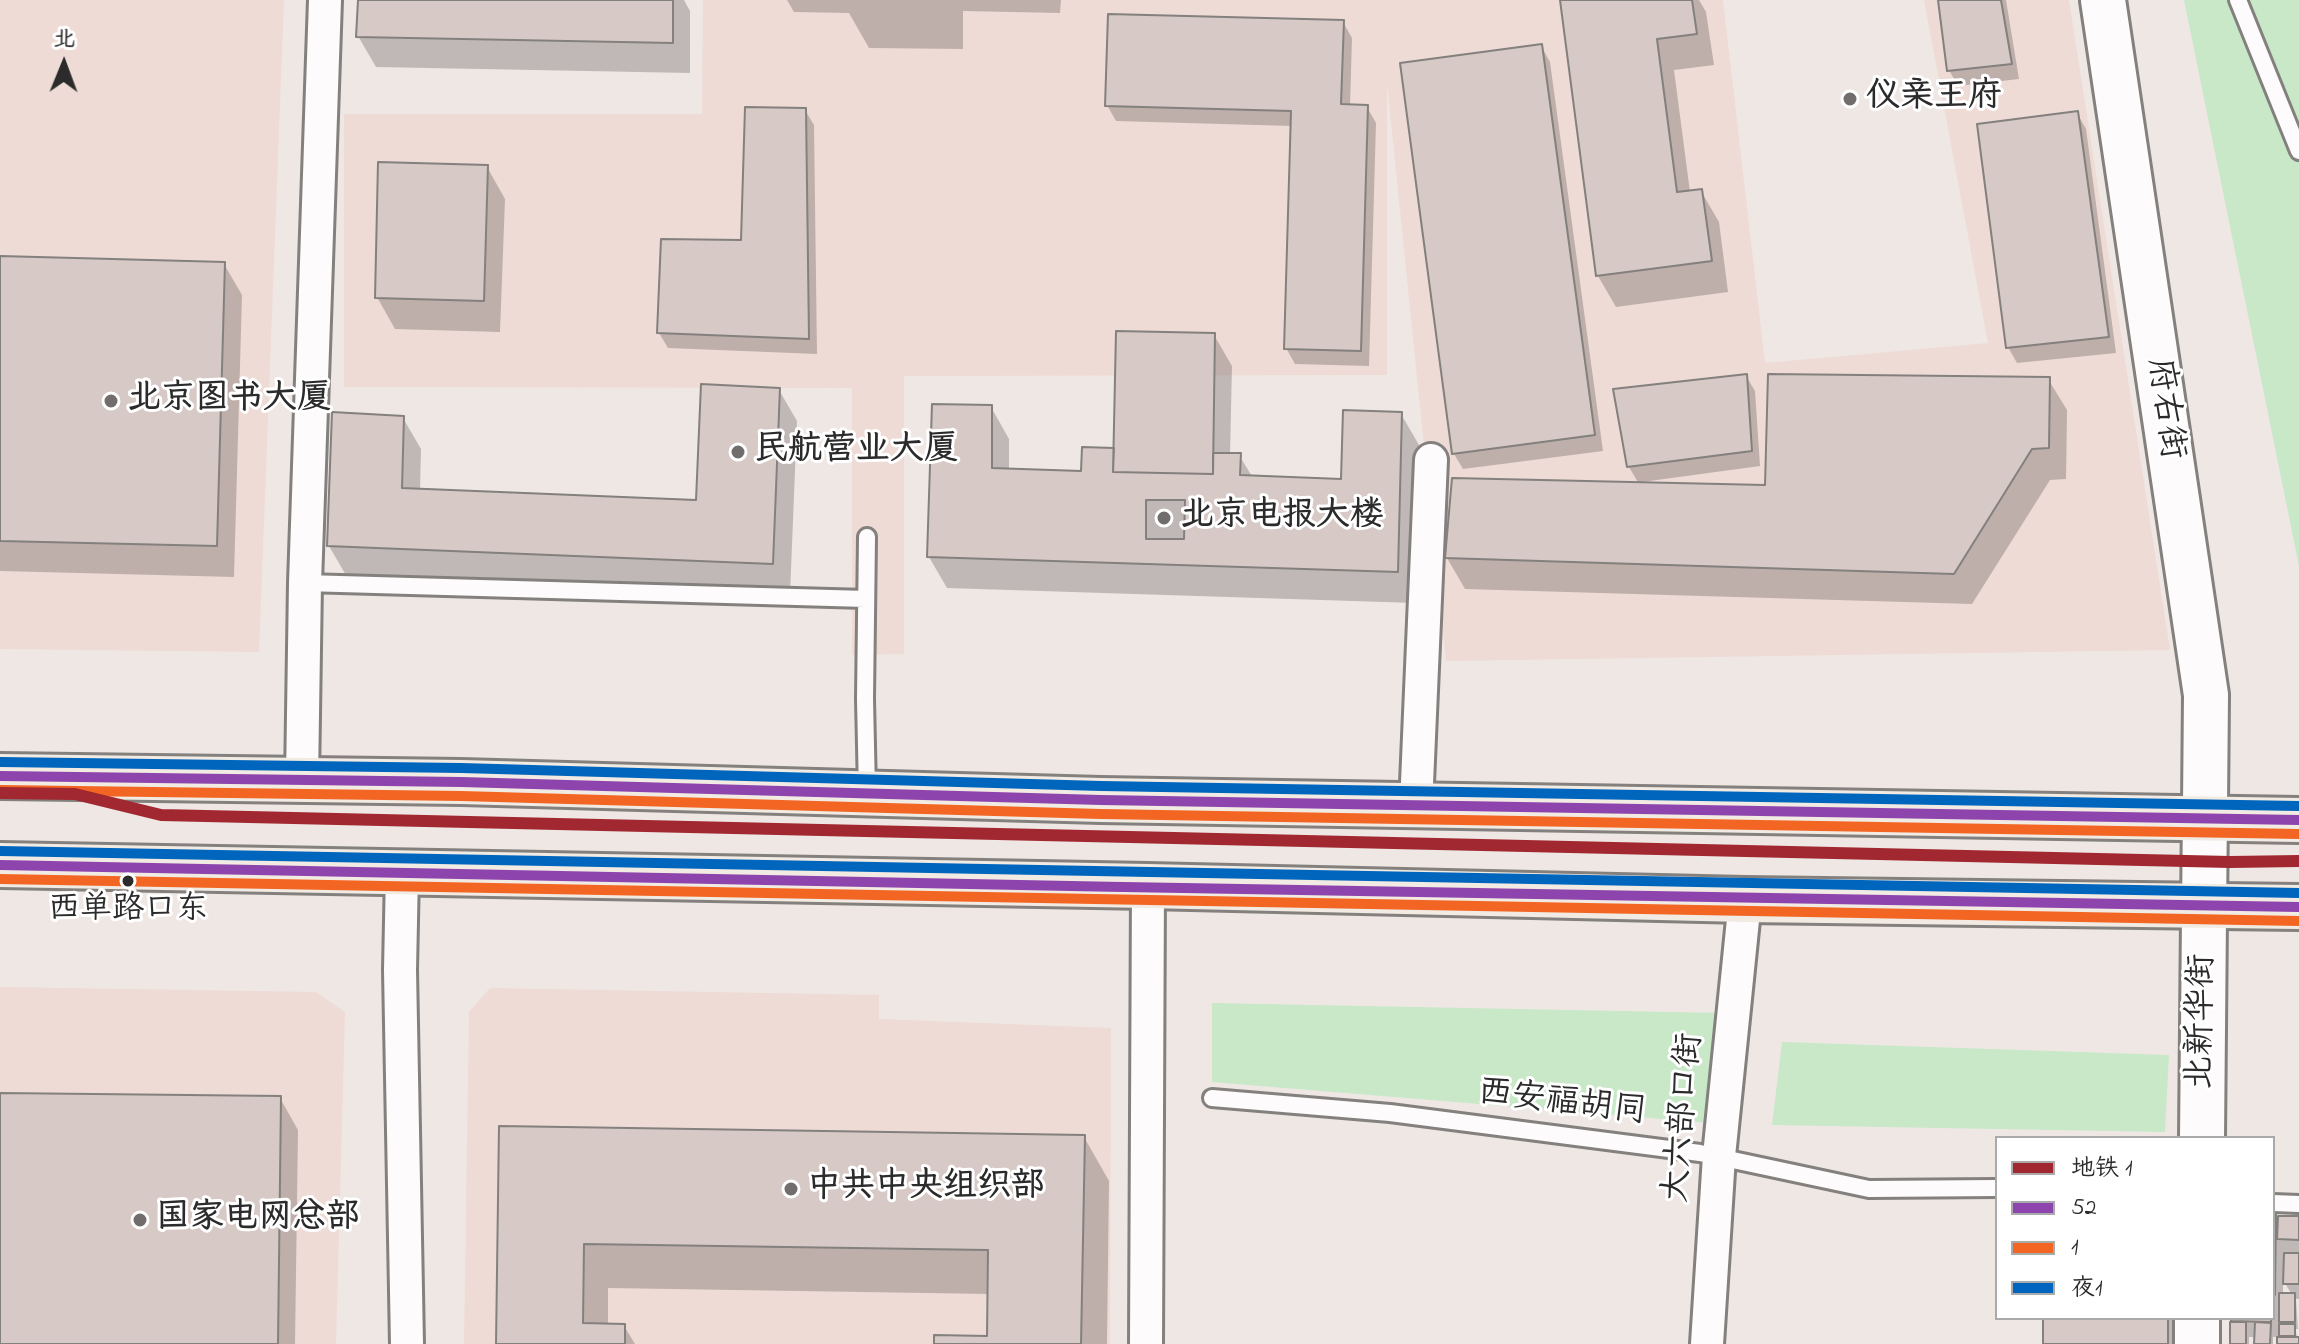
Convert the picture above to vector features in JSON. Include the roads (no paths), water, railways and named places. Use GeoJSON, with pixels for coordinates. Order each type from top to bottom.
{"type":"FeatureCollection","features":[{"type":"Feature","properties":{"kind":"highway"},"geometry":{"type":"LineString","coordinates":[[0,776],[1416,806],[2299,820]]}},
{"type":"Feature","properties":{"kind":"highway"},"geometry":{"type":"LineString","coordinates":[[0,865],[1745,900],[2299,907]]}},
{"type":"Feature","properties":{"kind":"main road","name":"府右街"},"geometry":{"type":"LineString","coordinates":[[2103,0],[2206,695],[2206,906]]}},
{"type":"Feature","properties":{"kind":"main road","name":"北新华街"},"geometry":{"type":"LineString","coordinates":[[2202,1136],[2206,906]]}},
{"type":"Feature","properties":{"kind":"main road"},"geometry":{"type":"LineString","coordinates":[[2197,1320],[2197,1344]]}},
{"type":"Feature","properties":{"kind":"street"},"geometry":{"type":"LineString","coordinates":[[302,780],[305,583],[325,0]]}},
{"type":"Feature","properties":{"kind":"street"},"geometry":{"type":"LineString","coordinates":[[1416,806],[1431,460]]}},
{"type":"Feature","properties":{"kind":"street"},"geometry":{"type":"LineString","coordinates":[[402,872],[400,970],[407,1344]]}},
{"type":"Feature","properties":{"kind":"street"},"geometry":{"type":"LineString","coordinates":[[1146,1344],[1148,886]]}},
{"type":"Feature","properties":{"kind":"street","name":"大六部口街"},"geometry":{"type":"LineString","coordinates":[[1707,1344],[1719,1156],[1745,900]]}},
{"type":"Feature","properties":{"kind":"lane"},"geometry":{"type":"LineString","coordinates":[[2238,0],[2299,151]]}},
{"type":"Feature","properties":{"kind":"lane"},"geometry":{"type":"LineString","coordinates":[[867,537],[867,793]]}},
{"type":"Feature","properties":{"kind":"lane"},"geometry":{"type":"LineString","coordinates":[[305,583],[866,599]]}},
{"type":"Feature","properties":{"kind":"lane","name":"西安福胡同"},"geometry":{"type":"LineString","coordinates":[[1212,1098],[1390,1113],[1719,1156],[1869,1189],[1995,1188]]}},
{"type":"Feature","properties":{"kind":"lane"},"geometry":{"type":"LineString","coordinates":[[2275,1203],[2299,1204]]}},
{"type":"Feature","properties":{"kind":"metro line","name":"1"},"geometry":{"type":"LineString","coordinates":[[0,793],[75,794],[161,815],[2230,862],[2299,861]]}},
{"type":"Feature","properties":{"kind":"place","name":"仪亲王府"},"geometry":{"type":"Point","coordinates":[1850,99]}},
{"type":"Feature","properties":{"kind":"place","name":"北京图书大厦"},"geometry":{"type":"Point","coordinates":[111,401]}},
{"type":"Feature","properties":{"kind":"place","name":"民航营业大厦"},"geometry":{"type":"Point","coordinates":[738,452]}},
{"type":"Feature","properties":{"kind":"place","name":"北京电报大楼"},"geometry":{"type":"Point","coordinates":[1164,518]}},
{"type":"Feature","properties":{"kind":"place","name":"西单路口东"},"geometry":{"type":"Point","coordinates":[128,881]}},
{"type":"Feature","properties":{"kind":"place","name":"中共中央组织部"},"geometry":{"type":"Point","coordinates":[791,1189]}},
{"type":"Feature","properties":{"kind":"place","name":"国家电网总部"},"geometry":{"type":"Point","coordinates":[140,1220]}}]}
